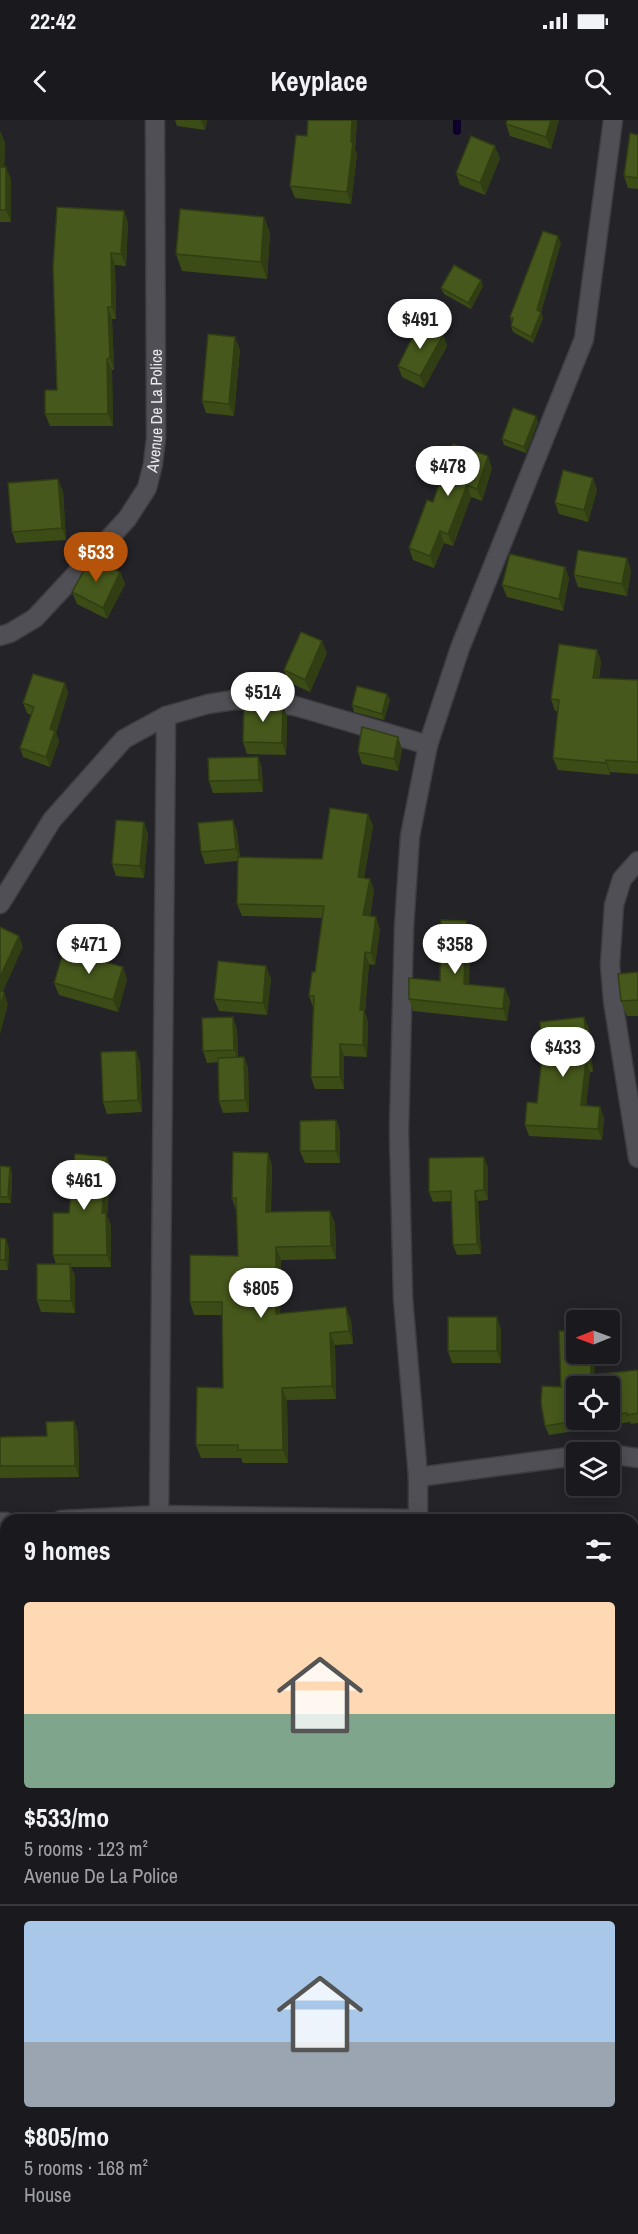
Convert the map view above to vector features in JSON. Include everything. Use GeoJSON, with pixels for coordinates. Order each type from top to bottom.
{"type":"FeatureCollection","features":[{"type":"Feature","properties":{"kind":"street","name":"Avenue De La Police"},"geometry":{"type":"LineString","coordinates":[[0,636],[10,633],[35,618],[127,519],[147,488],[156,438],[155,120]]}},
{"type":"Feature","properties":{"kind":"street"},"geometry":{"type":"LineString","coordinates":[[418,1514],[418,1478],[403,1298],[399,1131],[404,927],[410,836],[428,745],[460,648],[585,339],[613,120]]}},
{"type":"Feature","properties":{"kind":"street"},"geometry":{"type":"LineString","coordinates":[[0,904],[52,820],[124,740],[166,716],[208,704],[234,700],[258,701],[295,706],[326,717],[428,745]]}},
{"type":"Feature","properties":{"kind":"street"},"geometry":{"type":"LineString","coordinates":[[159,1514],[166,716]]}},
{"type":"Feature","properties":{"kind":"street"},"geometry":{"type":"LineString","coordinates":[[638,861],[622,879],[614,905],[609,965],[638,1158]]}},
{"type":"Feature","properties":{"kind":"street"},"geometry":{"type":"LineString","coordinates":[[620,1456],[638,1458]]}},
{"type":"Feature","properties":{"kind":"street"},"geometry":{"type":"LineString","coordinates":[[418,1478],[566,1457]]}},
{"type":"Feature","properties":{"kind":"building"},"geometry":{"type":"Polygon","coordinates":[[[308,120],[352,120],[351,142],[353,142],[347,192],[290,186],[296,135],[307,136],[308,120]]]}},
{"type":"Feature","properties":{"kind":"building"},"geometry":{"type":"Polygon","coordinates":[[[507,120],[551,120],[546,137],[506,124],[507,120]]]}},
{"type":"Feature","properties":{"kind":"building"},"geometry":{"type":"Polygon","coordinates":[[[630,133],[638,135],[638,178],[624,176],[630,133]]]}},
{"type":"Feature","properties":{"kind":"building"},"geometry":{"type":"Polygon","coordinates":[[[471,136],[495,146],[480,183],[456,173],[471,136]]]}},
{"type":"Feature","properties":{"kind":"building"},"geometry":{"type":"Polygon","coordinates":[[[0,167],[6,167],[6,210],[0,210],[0,167]]]}},
{"type":"Feature","properties":{"kind":"building"},"geometry":{"type":"Polygon","coordinates":[[[57,207],[124,211],[121,254],[111,253],[112,307],[108,307],[110,358],[107,359],[108,414],[45,414],[45,390],[57,390],[53,267],[57,207]]]}},
{"type":"Feature","properties":{"kind":"building"},"geometry":{"type":"Polygon","coordinates":[[[180,209],[264,217],[261,262],[176,254],[180,209]]]}},
{"type":"Feature","properties":{"kind":"building"},"geometry":{"type":"Polygon","coordinates":[[[543,231],[558,236],[537,310],[541,312],[531,337],[511,326],[513,318],[510,317],[543,231]]]}},
{"type":"Feature","properties":{"kind":"building"},"geometry":{"type":"Polygon","coordinates":[[[454,265],[481,280],[468,303],[441,288],[454,265]]]}},
{"type":"Feature","properties":{"kind":"building"},"geometry":{"type":"Polygon","coordinates":[[[419,324],[443,335],[420,376],[398,366],[419,324]]]}},
{"type":"Feature","properties":{"kind":"building"},"geometry":{"type":"Polygon","coordinates":[[[208,334],[235,337],[229,404],[202,401],[208,334]]]}},
{"type":"Feature","properties":{"kind":"building"},"geometry":{"type":"Polygon","coordinates":[[[513,408],[536,416],[524,447],[502,439],[513,408]]]}},
{"type":"Feature","properties":{"kind":"building"},"geometry":{"type":"Polygon","coordinates":[[[453,444],[488,456],[477,489],[467,485],[448,534],[440,531],[430,556],[409,548],[427,500],[433,502],[453,444]]]}},
{"type":"Feature","properties":{"kind":"building"},"geometry":{"type":"Polygon","coordinates":[[[563,470],[593,478],[584,510],[555,503],[563,470]]]}},
{"type":"Feature","properties":{"kind":"building"},"geometry":{"type":"Polygon","coordinates":[[[58,479],[62,528],[12,532],[8,483],[58,479]]]}},
{"type":"Feature","properties":{"kind":"building"},"geometry":{"type":"Polygon","coordinates":[[[578,550],[627,558],[622,584],[574,575],[578,550]]]}},
{"type":"Feature","properties":{"kind":"building"},"geometry":{"type":"Polygon","coordinates":[[[510,554],[565,567],[559,599],[502,585],[510,554]]]}},
{"type":"Feature","properties":{"kind":"building"},"geometry":{"type":"Polygon","coordinates":[[[91,558],[120,572],[103,608],[72,592],[91,558]]]}},
{"type":"Feature","properties":{"kind":"building"},"geometry":{"type":"Polygon","coordinates":[[[301,632],[322,641],[305,680],[284,670],[301,632]]]}},
{"type":"Feature","properties":{"kind":"building"},"geometry":{"type":"Polygon","coordinates":[[[559,644],[597,650],[593,678],[638,680],[638,762],[606,760],[606,763],[553,758],[559,700],[551,699],[559,644]]]}},
{"type":"Feature","properties":{"kind":"building"},"geometry":{"type":"Polygon","coordinates":[[[33,674],[65,683],[50,729],[55,731],[46,757],[20,748],[34,707],[23,703],[33,674]]]}},
{"type":"Feature","properties":{"kind":"building"},"geometry":{"type":"Polygon","coordinates":[[[357,686],[387,694],[382,714],[352,705],[357,686]]]}},
{"type":"Feature","properties":{"kind":"building"},"geometry":{"type":"Polygon","coordinates":[[[244,702],[283,704],[282,743],[243,742],[244,702]]]}},
{"type":"Feature","properties":{"kind":"building"},"geometry":{"type":"Polygon","coordinates":[[[362,727],[398,737],[394,759],[358,752],[362,727]]]}},
{"type":"Feature","properties":{"kind":"building"},"geometry":{"type":"Polygon","coordinates":[[[258,757],[259,780],[209,781],[208,758],[258,757]]]}},
{"type":"Feature","properties":{"kind":"building"},"geometry":{"type":"Polygon","coordinates":[[[330,808],[368,814],[358,877],[370,879],[363,915],[376,917],[371,953],[365,952],[360,1010],[364,1010],[363,1045],[340,1044],[340,1077],[311,1077],[314,996],[309,996],[312,972],[315,972],[324,906],[237,904],[238,857],[322,859],[330,808]]]}},
{"type":"Feature","properties":{"kind":"building"},"geometry":{"type":"Polygon","coordinates":[[[116,820],[144,822],[140,866],[112,864],[116,820]]]}},
{"type":"Feature","properties":{"kind":"building"},"geometry":{"type":"Polygon","coordinates":[[[233,820],[236,849],[201,852],[198,823],[233,820]]]}},
{"type":"Feature","properties":{"kind":"building"},"geometry":{"type":"Polygon","coordinates":[[[441,920],[466,921],[464,984],[505,988],[503,1009],[409,999],[409,978],[440,981],[441,920]]]}},
{"type":"Feature","properties":{"kind":"building"},"geometry":{"type":"Polygon","coordinates":[[[0,927],[19,936],[0,977],[0,927]]]}},
{"type":"Feature","properties":{"kind":"building"},"geometry":{"type":"Polygon","coordinates":[[[64,950],[123,967],[113,1000],[54,983],[64,950]]]}},
{"type":"Feature","properties":{"kind":"building"},"geometry":{"type":"Polygon","coordinates":[[[218,961],[266,966],[263,1003],[214,999],[218,961]]]}},
{"type":"Feature","properties":{"kind":"building"},"geometry":{"type":"Polygon","coordinates":[[[638,972],[638,1000],[621,1001],[618,974],[638,972]]]}},
{"type":"Feature","properties":{"kind":"building"},"geometry":{"type":"Polygon","coordinates":[[[0,991],[4,992],[0,1008],[0,991]]]}},
{"type":"Feature","properties":{"kind":"building"},"geometry":{"type":"Polygon","coordinates":[[[233,1017],[234,1050],[203,1051],[202,1018],[233,1017]]]}},
{"type":"Feature","properties":{"kind":"building"},"geometry":{"type":"Polygon","coordinates":[[[584,1017],[589,1060],[586,1061],[581,1105],[600,1107],[598,1129],[525,1125],[527,1102],[537,1103],[543,1048],[540,1022],[584,1017]]]}},
{"type":"Feature","properties":{"kind":"building"},"geometry":{"type":"Polygon","coordinates":[[[136,1051],[138,1100],[103,1102],[101,1052],[136,1051]]]}},
{"type":"Feature","properties":{"kind":"building"},"geometry":{"type":"Polygon","coordinates":[[[244,1057],[245,1100],[219,1101],[218,1058],[244,1057]]]}},
{"type":"Feature","properties":{"kind":"building"},"geometry":{"type":"Polygon","coordinates":[[[336,1120],[336,1151],[300,1151],[300,1121],[336,1120]]]}},
{"type":"Feature","properties":{"kind":"building"},"geometry":{"type":"Polygon","coordinates":[[[233,1152],[268,1153],[266,1212],[330,1211],[331,1246],[276,1247],[276,1314],[346,1307],[349,1331],[330,1333],[332,1386],[282,1388],[283,1450],[238,1450],[238,1445],[196,1445],[197,1387],[223,1388],[222,1302],[190,1302],[190,1255],[238,1256],[236,1198],[232,1198],[233,1152]]]}},
{"type":"Feature","properties":{"kind":"building"},"geometry":{"type":"Polygon","coordinates":[[[75,1154],[107,1157],[102,1213],[106,1213],[107,1255],[53,1255],[53,1213],[69,1213],[75,1154]]]}},
{"type":"Feature","properties":{"kind":"building"},"geometry":{"type":"Polygon","coordinates":[[[484,1157],[484,1190],[475,1191],[477,1244],[453,1245],[451,1191],[429,1192],[429,1158],[484,1157]]]}},
{"type":"Feature","properties":{"kind":"building"},"geometry":{"type":"Polygon","coordinates":[[[0,1166],[10,1167],[8,1197],[0,1197],[0,1166]]]}},
{"type":"Feature","properties":{"kind":"building"},"geometry":{"type":"Polygon","coordinates":[[[0,1238],[6,1239],[5,1260],[0,1260],[0,1238]]]}},
{"type":"Feature","properties":{"kind":"building"},"geometry":{"type":"Polygon","coordinates":[[[37,1264],[70,1264],[71,1301],[37,1300],[37,1264]]]}},
{"type":"Feature","properties":{"kind":"building"},"geometry":{"type":"Polygon","coordinates":[[[448,1317],[497,1317],[497,1351],[448,1351],[448,1317]]]}},
{"type":"Feature","properties":{"kind":"building"},"geometry":{"type":"Polygon","coordinates":[[[559,1331],[566,1331],[566,1364],[591,1364],[591,1375],[638,1370],[638,1413],[620,1414],[620,1376],[566,1376],[566,1423],[545,1426],[541,1403],[542,1386],[561,1387],[559,1331]]]}},
{"type":"Feature","properties":{"kind":"building"},"geometry":{"type":"Polygon","coordinates":[[[74,1421],[75,1466],[0,1466],[0,1437],[47,1436],[46,1422],[74,1421]]]}},
{"type":"Feature","properties":{"kind":"waterway"},"geometry":{"type":"LineString","coordinates":[[457,120],[457,131]]}}]}
